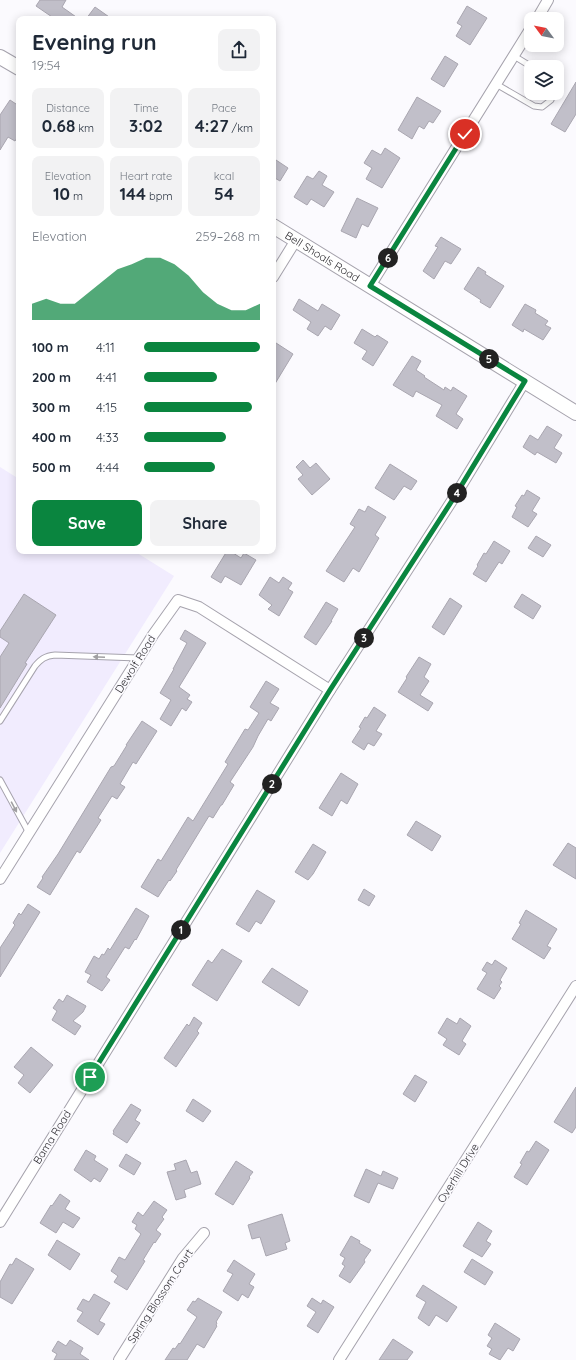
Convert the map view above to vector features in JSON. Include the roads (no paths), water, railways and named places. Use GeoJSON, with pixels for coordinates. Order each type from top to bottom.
{"type":"FeatureCollection","features":[{"type":"Feature","properties":{"kind":"main road"},"geometry":{"type":"LineString","coordinates":[[0,57],[16,66]]}},
{"type":"Feature","properties":{"kind":"main road","name":"Bell Shoals Road"},"geometry":{"type":"LineString","coordinates":[[276,228],[576,413]]}},
{"type":"Feature","properties":{"kind":"street"},"geometry":{"type":"LineString","coordinates":[[541,12],[548,0]]}},
{"type":"Feature","properties":{"kind":"street"},"geometry":{"type":"LineString","coordinates":[[370,286],[524,40]]}},
{"type":"Feature","properties":{"kind":"street"},"geometry":{"type":"LineString","coordinates":[[276,272],[296,240]]}},
{"type":"Feature","properties":{"kind":"street","name":"Bama Road"},"geometry":{"type":"LineString","coordinates":[[0,1222],[330,690],[455,496],[525,381]]}},
{"type":"Feature","properties":{"kind":"street","name":"Dewolf Road"},"geometry":{"type":"LineString","coordinates":[[0,879],[138,658],[178,600],[199,607],[330,690]]}},
{"type":"Feature","properties":{"kind":"street","name":"Overhill Drive"},"geometry":{"type":"LineString","coordinates":[[339,1360],[576,986]]}},
{"type":"Feature","properties":{"kind":"street","name":"Spring Blossom Court"},"geometry":{"type":"LineString","coordinates":[[119,1360],[183,1258],[204,1233]]}},
{"type":"Feature","properties":{"kind":"lane"},"geometry":{"type":"LineString","coordinates":[[514,56],[524,62]]}},
{"type":"Feature","properties":{"kind":"lane"},"geometry":{"type":"LineString","coordinates":[[496,84],[534,106],[542,107],[551,100]]}},
{"type":"Feature","properties":{"kind":"lane"},"geometry":{"type":"LineString","coordinates":[[0,722],[35,666],[46,656],[138,658]]}},
{"type":"Feature","properties":{"kind":"lane"},"geometry":{"type":"LineString","coordinates":[[0,780],[29,833]]}}]}
